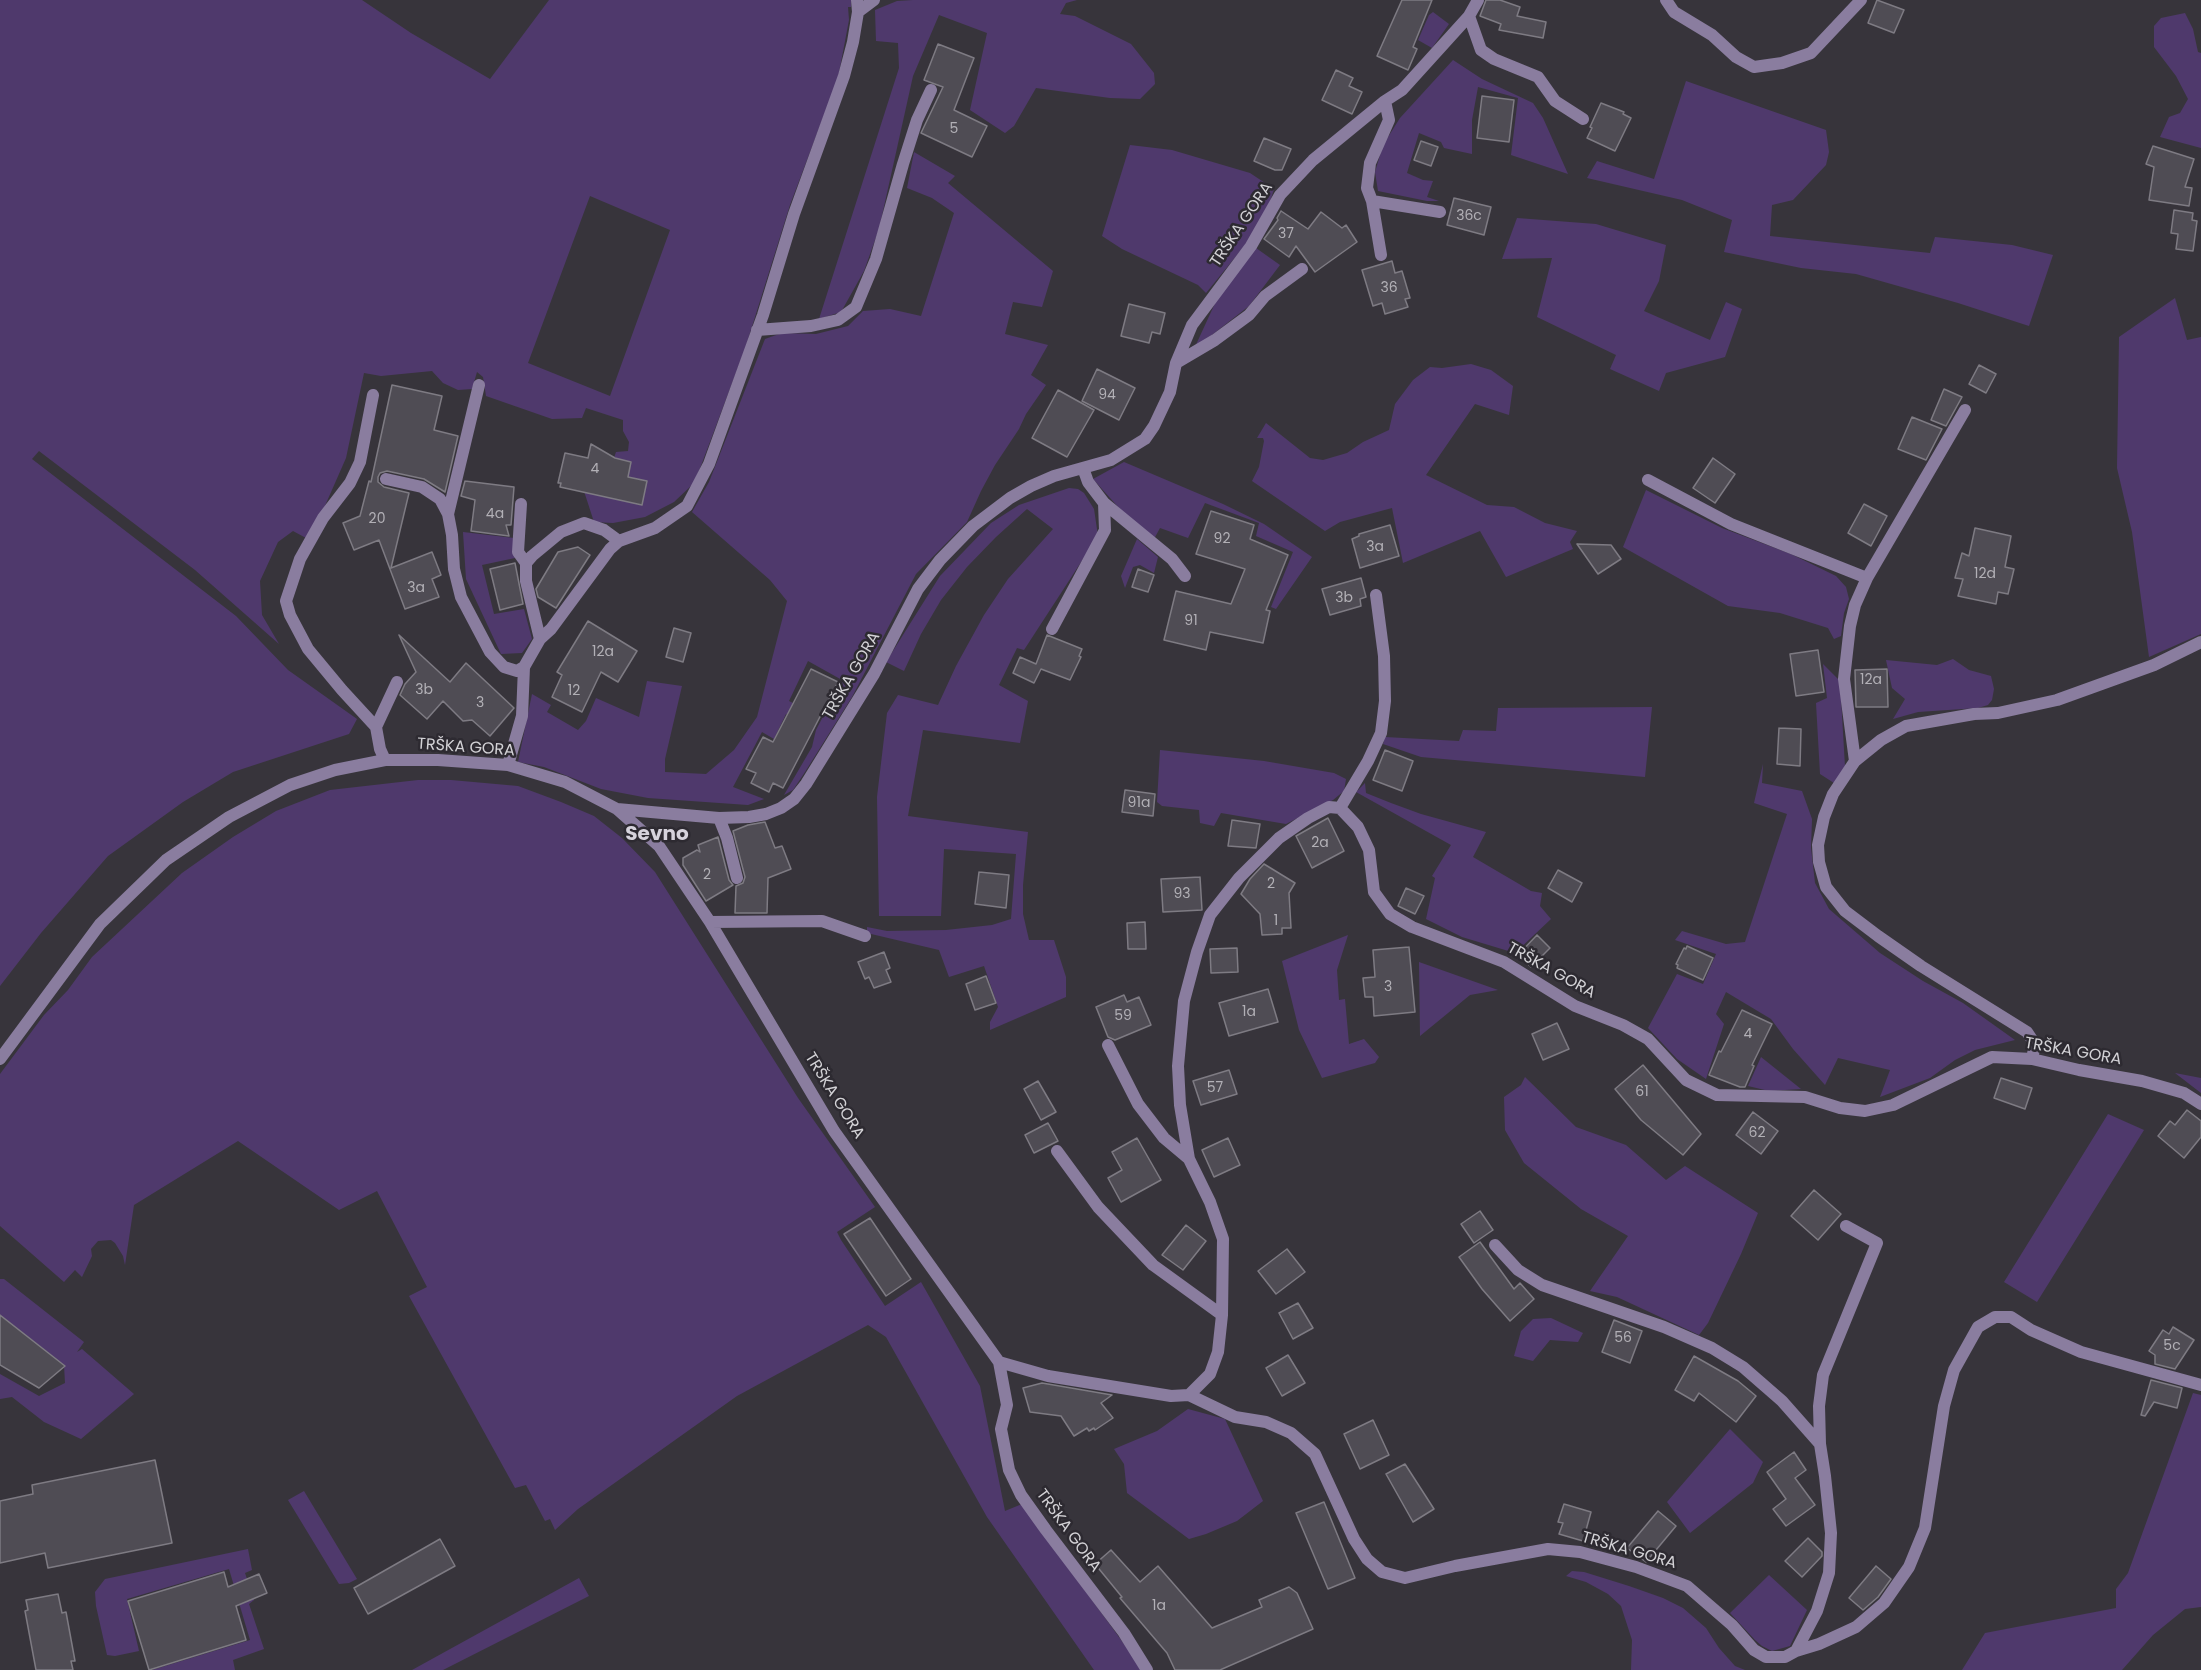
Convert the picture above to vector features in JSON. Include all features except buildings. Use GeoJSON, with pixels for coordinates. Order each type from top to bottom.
{"type":"FeatureCollection","features":[{"type":"Feature","properties":{"kind":"street"},"geometry":{"type":"LineString","coordinates":[[508,765],[522,716],[524,667],[540,639],[551,629],[610,549],[619,541],[655,528],[687,506],[709,464],[757,330],[794,214],[844,76],[857,6],[874,0]]}},
{"type":"Feature","properties":{"kind":"street","name":"TRŠKA GORA"},"geometry":{"type":"LineString","coordinates":[[617,809],[719,818],[749,817],[781,808],[794,799],[806,784],[874,674],[918,589],[940,561],[973,526],[1010,498],[1054,476],[1111,460],[1145,439],[1154,426],[1170,392],[1176,363],[1192,325],[1251,246],[1280,195],[1313,160],[1385,101],[1402,90],[1469,16],[1478,0]]}},
{"type":"Feature","properties":{"kind":"street"},"geometry":{"type":"LineString","coordinates":[[1665,0],[1674,12],[1712,35],[1736,57],[1754,67],[1782,63],[1811,53],[1861,0]]}},
{"type":"Feature","properties":{"kind":"street"},"geometry":{"type":"LineString","coordinates":[[1469,16],[1481,50],[1494,59],[1538,77],[1555,101],[1583,119]]}},
{"type":"Feature","properties":{"kind":"street"},"geometry":{"type":"LineString","coordinates":[[757,330],[811,326],[838,320],[856,307],[876,259],[917,120],[931,90]]}},
{"type":"Feature","properties":{"kind":"street"},"geometry":{"type":"LineString","coordinates":[[1381,255],[1372,201],[1367,188],[1370,163],[1389,120],[1385,101]]}},
{"type":"Feature","properties":{"kind":"street"},"geometry":{"type":"LineString","coordinates":[[1372,201],[1440,212]]}},
{"type":"Feature","properties":{"kind":"street"},"geometry":{"type":"LineString","coordinates":[[1176,363],[1215,340],[1249,315],[1265,296],[1302,269]]}},
{"type":"Feature","properties":{"kind":"street"},"geometry":{"type":"LineString","coordinates":[[448,514],[479,385]]}},
{"type":"Feature","properties":{"kind":"street"},"geometry":{"type":"LineString","coordinates":[[374,395],[360,462],[350,483],[324,519],[300,560],[286,601],[290,615],[308,649],[376,727],[380,749],[385,760]]}},
{"type":"Feature","properties":{"kind":"street"},"geometry":{"type":"LineString","coordinates":[[1855,761],[1844,679],[1850,626],[1855,605],[1867,578],[1965,410]]}},
{"type":"Feature","properties":{"kind":"street"},"geometry":{"type":"LineString","coordinates":[[1083,468],[1088,482],[1104,503],[1172,559],[1185,576]]}},
{"type":"Feature","properties":{"kind":"street"},"geometry":{"type":"LineString","coordinates":[[386,479],[422,487],[440,499],[448,514],[454,569],[461,597],[490,652],[504,667],[517,671],[524,667]]}},
{"type":"Feature","properties":{"kind":"street"},"geometry":{"type":"LineString","coordinates":[[1648,480],[1731,524],[1867,578]]}},
{"type":"Feature","properties":{"kind":"street"},"geometry":{"type":"LineString","coordinates":[[1052,628],[1105,530],[1104,503]]}},
{"type":"Feature","properties":{"kind":"street"},"geometry":{"type":"LineString","coordinates":[[521,504],[518,552],[526,563],[526,581],[540,639]]}},
{"type":"Feature","properties":{"kind":"street"},"geometry":{"type":"LineString","coordinates":[[526,563],[561,532],[584,523],[604,530],[619,541]]}},
{"type":"Feature","properties":{"kind":"street"},"geometry":{"type":"LineString","coordinates":[[1189,1395],[1210,1374],[1218,1352],[1222,1315],[1222,1239],[1210,1202],[1190,1159],[1180,1105],[1178,1066],[1184,1001],[1210,915],[1239,878],[1279,838],[1329,807],[1340,808],[1382,733],[1385,701],[1384,656],[1376,595]]}},
{"type":"Feature","properties":{"kind":"street"},"geometry":{"type":"LineString","coordinates":[[2032,1059],[2035,1044],[2027,1032],[1878,936],[1845,911],[1826,887],[1819,862],[1818,845],[1833,794],[1855,761],[1881,740],[1906,726],[1974,714],[1998,713],[2057,700],[2154,665],[2201,642]]}},
{"type":"Feature","properties":{"kind":"street"},"geometry":{"type":"LineString","coordinates":[[376,727],[397,682]]}},
{"type":"Feature","properties":{"kind":"street","name":"TRŠKA GORA"},"geometry":{"type":"LineString","coordinates":[[0,1059],[100,924],[166,860],[229,817],[290,785],[335,770],[385,760],[438,760],[508,765],[565,782],[617,809],[659,846],[710,922],[834,1131],[999,1362],[1007,1405],[1001,1429],[1009,1470],[1021,1495],[1124,1633],[1147,1670]]}},
{"type":"Feature","properties":{"kind":"street","name":"TRŠKA GORA"},"geometry":{"type":"LineString","coordinates":[[1340,808],[1358,827],[1369,850],[1374,892],[1390,914],[1412,927],[1504,962],[1575,1006],[1623,1025],[1648,1039],[1686,1080],[1717,1095],[1805,1097],[1840,1108],[1865,1111],[1893,1105],[1992,1057],[2032,1059],[2142,1081],[2184,1093],[2201,1104]]}},
{"type":"Feature","properties":{"kind":"street"},"geometry":{"type":"LineString","coordinates":[[719,818],[728,838],[737,878]]}},
{"type":"Feature","properties":{"kind":"street"},"geometry":{"type":"LineString","coordinates":[[710,922],[822,921],[865,936]]}},
{"type":"Feature","properties":{"kind":"street"},"geometry":{"type":"LineString","coordinates":[[1108,1045],[1138,1104],[1164,1138],[1190,1159]]}},
{"type":"Feature","properties":{"kind":"street"},"geometry":{"type":"LineString","coordinates":[[1057,1151],[1098,1207],[1153,1265],[1222,1315]]}},
{"type":"Feature","properties":{"kind":"street"},"geometry":{"type":"LineString","coordinates":[[1796,1651],[1817,1611],[1829,1573],[1831,1533],[1820,1444],[1819,1406],[1823,1375],[1877,1243],[1846,1226]]}},
{"type":"Feature","properties":{"kind":"street"},"geometry":{"type":"LineString","coordinates":[[1495,1245],[1518,1270],[1542,1285],[1664,1327],[1712,1348],[1743,1367],[1782,1401],[1820,1444]]}},
{"type":"Feature","properties":{"kind":"street"},"geometry":{"type":"LineString","coordinates":[[1796,1651],[1819,1644],[1856,1627],[1884,1603],[1909,1567],[1925,1528],[1944,1406],[1954,1370],[1978,1328],[1995,1317],[2011,1317],[2031,1330],[2081,1352],[2201,1385]]}},
{"type":"Feature","properties":{"kind":"street","name":"TRŠKA GORA"},"geometry":{"type":"LineString","coordinates":[[999,1362],[1059,1377],[1171,1396],[1189,1395],[1235,1417],[1266,1422],[1291,1433],[1315,1454],[1354,1539],[1368,1559],[1382,1572],[1405,1578],[1466,1563],[1548,1549],[1580,1552],[1636,1567],[1687,1586],[1732,1625],[1754,1650],[1766,1657],[1785,1657],[1796,1651]]}},
{"type":"Feature","properties":{"kind":"shaded area"},"geometry":{"type":"Polygon","coordinates":[[[0,0],[362,0],[411,33],[490,79],[549,0],[851,0],[851,7],[848,7],[849,20],[838,78],[790,205],[745,349],[699,471],[692,485],[674,502],[645,517],[613,523],[594,522],[583,488],[609,473],[616,452],[628,451],[629,442],[623,431],[623,420],[586,408],[582,418],[552,419],[486,396],[483,377],[477,372],[472,389],[458,390],[443,383],[432,371],[381,376],[364,373],[346,458],[324,508],[306,538],[293,531],[278,542],[260,581],[262,615],[279,644],[195,570],[39,451],[32,459],[236,616],[288,670],[357,719],[349,734],[233,772],[183,802],[108,856],[41,933],[0,986],[0,0]],[[590,196],[528,363],[610,396],[670,230],[590,196]]]}},
{"type":"Feature","properties":{"kind":"shaded area"},"geometry":{"type":"Polygon","coordinates":[[[1077,0],[1066,3],[1060,14],[1075,16],[1131,44],[1154,73],[1155,84],[1140,99],[1110,98],[1036,88],[1014,126],[1005,133],[970,110],[987,33],[939,15],[913,76],[879,229],[864,271],[841,312],[819,319],[899,68],[898,43],[876,41],[875,10],[897,1],[1077,0]]]}},
{"type":"Feature","properties":{"kind":"shaded area"},"geometry":{"type":"Polygon","coordinates":[[[1433,12],[1449,24],[1432,48],[1418,40],[1429,15],[1433,12]]]}},
{"type":"Feature","properties":{"kind":"shaded area"},"geometry":{"type":"Polygon","coordinates":[[[2185,13],[2193,29],[2198,52],[2201,53],[2201,148],[2160,137],[2169,117],[2180,113],[2188,99],[2176,76],[2154,47],[2154,26],[2161,18],[2185,13]]]}},
{"type":"Feature","properties":{"kind":"shaded area"},"geometry":{"type":"Polygon","coordinates":[[[1453,60],[1482,79],[1533,103],[1543,118],[1568,174],[1511,155],[1518,98],[1478,87],[1472,120],[1472,154],[1444,148],[1441,142],[1419,133],[1407,173],[1423,180],[1433,181],[1427,197],[1439,201],[1427,201],[1378,191],[1375,172],[1383,145],[1400,118],[1453,60]]]}},
{"type":"Feature","properties":{"kind":"shaded area"},"geometry":{"type":"Polygon","coordinates":[[[1686,81],[1826,130],[1829,152],[1826,165],[1793,200],[1772,205],[1770,236],[1930,253],[1935,237],[2012,245],[2053,255],[2029,326],[1856,274],[1801,268],[1724,252],[1732,220],[1682,200],[1587,178],[1597,161],[1654,179],[1686,81]]]}},
{"type":"Feature","properties":{"kind":"shaded area"},"geometry":{"type":"Polygon","coordinates":[[[1130,145],[1172,150],[1250,173],[1274,189],[1270,202],[1246,244],[1206,293],[1198,285],[1122,249],[1102,236],[1130,145]]]}},
{"type":"Feature","properties":{"kind":"shaded area"},"geometry":{"type":"Polygon","coordinates":[[[914,152],[955,176],[948,183],[1053,271],[1042,307],[1013,302],[1005,334],[1048,345],[1031,375],[1046,385],[995,465],[967,522],[916,574],[852,697],[805,772],[793,790],[784,795],[812,747],[816,730],[842,680],[808,661],[789,701],[819,716],[814,730],[786,714],[774,739],[762,732],[733,787],[764,799],[748,805],[648,798],[601,789],[544,767],[518,762],[532,694],[551,705],[547,712],[578,730],[586,721],[596,698],[639,717],[647,681],[682,686],[665,759],[665,772],[706,774],[734,750],[757,717],[787,601],[770,580],[692,512],[709,482],[765,339],[782,333],[816,334],[848,326],[863,311],[890,309],[921,316],[954,213],[932,198],[907,188],[914,152]]]}},
{"type":"Feature","properties":{"kind":"shaded area"},"geometry":{"type":"Polygon","coordinates":[[[1517,218],[1596,224],[1666,245],[1659,281],[1644,311],[1710,340],[1726,302],[1742,309],[1725,357],[1666,373],[1659,391],[1610,369],[1616,355],[1537,317],[1552,258],[1502,259],[1517,218]]]}},
{"type":"Feature","properties":{"kind":"shaded area"},"geometry":{"type":"Polygon","coordinates":[[[1256,248],[1280,265],[1249,306],[1194,349],[1217,299],[1256,248]]]}},
{"type":"Feature","properties":{"kind":"shaded area"},"geometry":{"type":"Polygon","coordinates":[[[2175,298],[2187,340],[2201,337],[2201,634],[2149,657],[2132,532],[2117,468],[2119,337],[2175,298]]]}},
{"type":"Feature","properties":{"kind":"shaded area"},"geometry":{"type":"Polygon","coordinates":[[[1471,364],[1491,370],[1513,386],[1509,415],[1475,404],[1426,475],[1487,505],[1514,507],[1545,523],[1577,531],[1570,542],[1573,549],[1506,577],[1480,531],[1403,563],[1392,508],[1340,522],[1325,531],[1252,481],[1259,467],[1264,441],[1263,438],[1257,438],[1266,423],[1310,458],[1323,460],[1347,453],[1363,442],[1389,430],[1395,404],[1413,380],[1430,367],[1442,368],[1471,364]]]}},
{"type":"Feature","properties":{"kind":"shaded area"},"geometry":{"type":"Polygon","coordinates":[[[1124,462],[1264,524],[1312,557],[1276,609],[1271,607],[1293,552],[1256,536],[1259,523],[1205,503],[1188,538],[1160,528],[1154,539],[1128,518],[1093,479],[1124,462]]]}},
{"type":"Feature","properties":{"kind":"shaded area"},"geometry":{"type":"Polygon","coordinates":[[[1069,488],[1078,489],[1084,493],[1094,509],[1098,536],[1024,650],[1017,648],[999,685],[1028,701],[1020,743],[923,730],[908,816],[1028,832],[1023,914],[1029,940],[1054,940],[1066,977],[1066,997],[990,1030],[990,1022],[998,1007],[984,966],[949,977],[939,950],[867,933],[867,927],[887,931],[946,930],[992,925],[1011,919],[1016,854],[944,849],[941,916],[879,916],[877,797],[887,713],[898,695],[938,705],[984,615],[1008,579],[1053,529],[1027,509],[967,567],[941,600],[921,634],[904,671],[886,662],[940,576],[991,523],[1019,505],[1069,488]]]}},
{"type":"Feature","properties":{"kind":"shaded area"},"geometry":{"type":"Polygon","coordinates":[[[1646,490],[1722,528],[1791,554],[1836,576],[1846,587],[1849,599],[1844,613],[1841,636],[1834,639],[1828,628],[1780,613],[1728,606],[1623,547],[1646,490]]]}},
{"type":"Feature","properties":{"kind":"shaded area"},"geometry":{"type":"Polygon","coordinates":[[[463,532],[514,538],[515,558],[482,565],[494,614],[524,609],[532,639],[522,653],[501,654],[466,579],[463,532]]]}},
{"type":"Feature","properties":{"kind":"shaded area"},"geometry":{"type":"Polygon","coordinates":[[[1137,539],[1158,557],[1154,573],[1140,565],[1133,567],[1125,588],[1121,576],[1137,539]]]}},
{"type":"Feature","properties":{"kind":"shaded area"},"geometry":{"type":"Polygon","coordinates":[[[1953,659],[1969,670],[1991,676],[1994,689],[1992,700],[1988,705],[1978,708],[1918,712],[1893,719],[1905,699],[1892,688],[1886,660],[1937,665],[1953,659]]]}},
{"type":"Feature","properties":{"kind":"shaded area"},"geometry":{"type":"Polygon","coordinates":[[[1823,664],[1840,681],[1845,767],[1834,783],[1820,774],[1816,703],[1827,698],[1823,664]]]}},
{"type":"Feature","properties":{"kind":"shaded area"},"geometry":{"type":"Polygon","coordinates":[[[1652,707],[1645,777],[1421,757],[1383,744],[1385,737],[1459,741],[1463,730],[1496,731],[1498,708],[1652,707]]]}},
{"type":"Feature","properties":{"kind":"shaded area"},"geometry":{"type":"Polygon","coordinates":[[[1160,750],[1264,761],[1334,773],[1346,779],[1344,791],[1333,800],[1286,824],[1221,813],[1214,826],[1200,823],[1199,810],[1162,806],[1157,802],[1160,750]]]}},
{"type":"Feature","properties":{"kind":"shaded area"},"geometry":{"type":"Polygon","coordinates":[[[1763,764],[1762,783],[1802,791],[1812,819],[1811,848],[1815,883],[1829,909],[1880,953],[1963,1003],[2015,1040],[1975,1050],[1955,1060],[1930,1078],[1880,1097],[1890,1070],[1838,1058],[1825,1085],[1793,1049],[1771,1019],[1726,992],[1716,1014],[1724,1024],[1706,1079],[1677,1059],[1648,1028],[1677,974],[1703,984],[1716,954],[1675,940],[1682,931],[1726,944],[1745,942],[1787,814],[1754,803],[1763,764]]]}},
{"type":"Feature","properties":{"kind":"shaded area"},"geometry":{"type":"Polygon","coordinates":[[[418,780],[451,780],[518,786],[561,802],[594,816],[622,838],[655,872],[798,1098],[875,1207],[837,1232],[841,1240],[885,1306],[921,1282],[980,1386],[1005,1511],[1022,1504],[1143,1670],[1094,1670],[987,1517],[886,1337],[868,1325],[737,1396],[578,1509],[555,1530],[550,1519],[545,1521],[526,1485],[515,1488],[409,1296],[427,1287],[377,1191],[339,1210],[238,1141],[134,1205],[125,1265],[123,1256],[115,1243],[111,1240],[98,1241],[91,1249],[92,1256],[82,1277],[75,1270],[64,1282],[0,1226],[0,1074],[44,1015],[68,990],[92,957],[182,873],[233,837],[276,811],[330,790],[418,780]]]}},
{"type":"Feature","properties":{"kind":"shaded area"},"geometry":{"type":"Polygon","coordinates":[[[1365,783],[1366,793],[1421,814],[1486,832],[1473,857],[1531,891],[1542,893],[1540,906],[1551,919],[1515,953],[1462,937],[1426,919],[1435,878],[1432,876],[1451,845],[1356,792],[1365,783]]]}},
{"type":"Feature","properties":{"kind":"shaded area"},"geometry":{"type":"Polygon","coordinates":[[[1348,935],[1337,970],[1339,1000],[1345,999],[1349,1044],[1364,1039],[1379,1057],[1375,1063],[1322,1078],[1299,1030],[1282,961],[1348,935]]]}},
{"type":"Feature","properties":{"kind":"shaded area"},"geometry":{"type":"Polygon","coordinates":[[[1419,962],[1498,990],[1470,995],[1420,1036],[1419,962]]]}},
{"type":"Feature","properties":{"kind":"shaded area"},"geometry":{"type":"Polygon","coordinates":[[[1761,1057],[1801,1089],[1769,1091],[1748,1086],[1761,1057]]]}},
{"type":"Feature","properties":{"kind":"shaded area"},"geometry":{"type":"Polygon","coordinates":[[[2175,1073],[2201,1078],[2201,1093],[2175,1073]]]}},
{"type":"Feature","properties":{"kind":"shaded area"},"geometry":{"type":"Polygon","coordinates":[[[1525,1077],[1576,1127],[1626,1145],[1666,1180],[1685,1166],[1758,1213],[1708,1323],[1699,1335],[1617,1297],[1590,1291],[1628,1236],[1581,1209],[1524,1163],[1505,1130],[1504,1097],[1521,1085],[1525,1077]]]}},
{"type":"Feature","properties":{"kind":"shaded area"},"geometry":{"type":"Polygon","coordinates":[[[2108,1114],[2144,1130],[2037,1302],[2004,1282],[2108,1114]]]}},
{"type":"Feature","properties":{"kind":"shaded area"},"geometry":{"type":"Polygon","coordinates":[[[0,1279],[4,1279],[84,1342],[77,1352],[82,1349],[134,1394],[81,1439],[44,1422],[12,1397],[0,1399],[0,1374],[39,1396],[65,1383],[64,1365],[0,1315],[0,1279]]]}},
{"type":"Feature","properties":{"kind":"shaded area"},"geometry":{"type":"Polygon","coordinates":[[[1551,1318],[1583,1333],[1578,1342],[1550,1340],[1533,1361],[1514,1356],[1521,1331],[1533,1319],[1551,1318]]]}},
{"type":"Feature","properties":{"kind":"shaded area"},"geometry":{"type":"Polygon","coordinates":[[[2193,1393],[2201,1395],[2201,1607],[2185,1609],[2153,1635],[2122,1670],[1962,1670],[1985,1633],[2116,1608],[2116,1589],[2128,1573],[2193,1393]]]}},
{"type":"Feature","properties":{"kind":"shaded area"},"geometry":{"type":"Polygon","coordinates":[[[1188,1409],[1225,1419],[1263,1501],[1237,1521],[1189,1539],[1127,1493],[1124,1464],[1114,1449],[1157,1431],[1188,1409]]]}},
{"type":"Feature","properties":{"kind":"shaded area"},"geometry":{"type":"Polygon","coordinates":[[[1730,1429],[1763,1462],[1753,1483],[1690,1533],[1667,1502],[1730,1429]]]}},
{"type":"Feature","properties":{"kind":"shaded area"},"geometry":{"type":"Polygon","coordinates":[[[304,1491],[357,1579],[339,1584],[288,1500],[304,1491]]]}},
{"type":"Feature","properties":{"kind":"shaded area"},"geometry":{"type":"Polygon","coordinates":[[[248,1549],[252,1570],[245,1573],[254,1600],[249,1604],[264,1649],[233,1660],[235,1670],[152,1670],[250,1640],[229,1569],[127,1599],[139,1651],[115,1656],[107,1655],[95,1592],[105,1579],[248,1549]]]}},
{"type":"Feature","properties":{"kind":"shaded area"},"geometry":{"type":"Polygon","coordinates":[[[1572,1571],[1584,1572],[1629,1586],[1683,1608],[1706,1628],[1735,1666],[1745,1670],[1631,1670],[1632,1640],[1621,1606],[1608,1594],[1586,1582],[1566,1576],[1572,1571]]]}},
{"type":"Feature","properties":{"kind":"shaded area"},"geometry":{"type":"Polygon","coordinates":[[[1769,1575],[1807,1610],[1790,1646],[1772,1651],[1755,1640],[1730,1613],[1769,1575]]]}},
{"type":"Feature","properties":{"kind":"shaded area"},"geometry":{"type":"Polygon","coordinates":[[[579,1578],[589,1596],[443,1670],[412,1670],[579,1578]]]}},
{"type":"Feature","properties":{"kind":"district","name":"Sevno"},"geometry":{"type":"Point","coordinates":[657,835]}}]}
